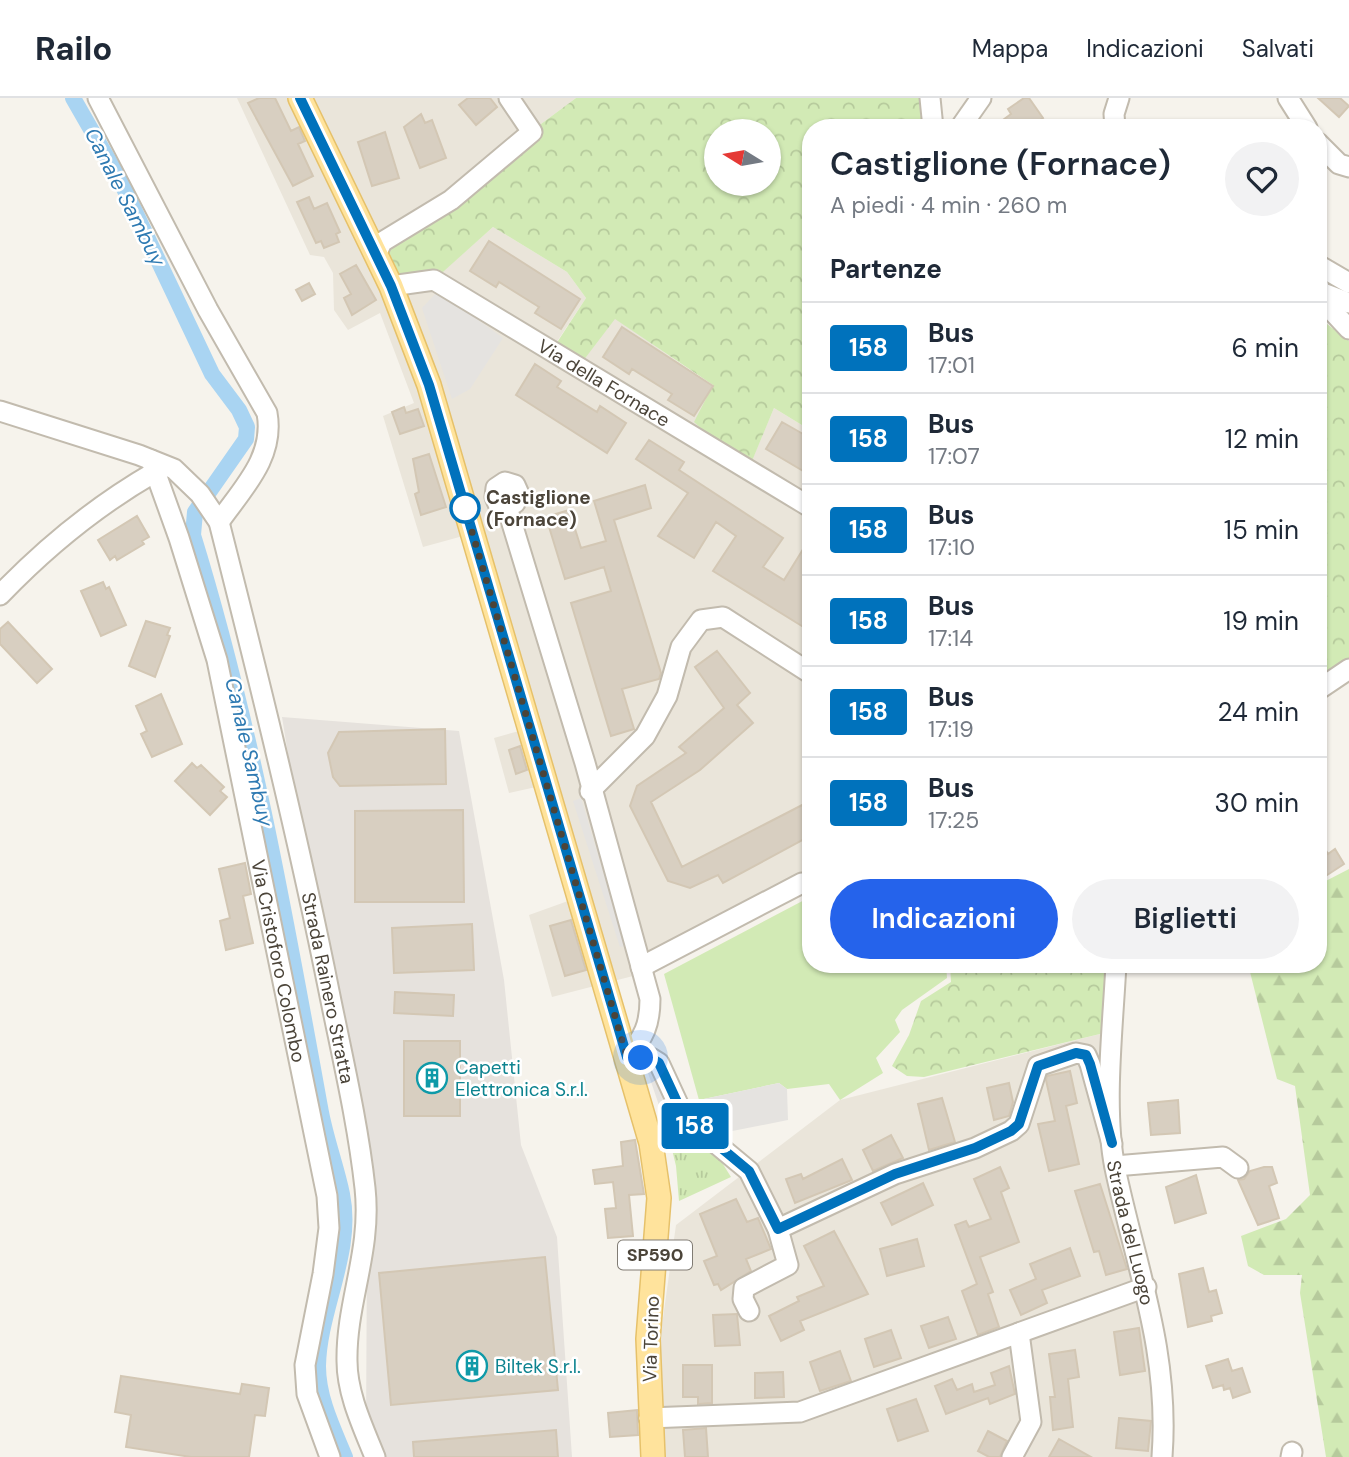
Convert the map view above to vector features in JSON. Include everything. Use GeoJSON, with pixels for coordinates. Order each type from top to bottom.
{"type":"FeatureCollection","features":[{"type":"Feature","properties":{"kind":"main road","name":"Via Torino"},"geometry":{"type":"LineString","coordinates":[[300,98],[391,286],[429,385],[651,1143],[659,1198],[648,1339],[649,1418],[653,1457]]}},
{"type":"Feature","properties":{"kind":"street"},"geometry":{"type":"LineString","coordinates":[[98,98],[208,310],[267,413],[270,431],[260,466],[219,522]]}},
{"type":"Feature","properties":{"kind":"street"},"geometry":{"type":"LineString","coordinates":[[376,255],[382,242],[451,200],[532,132],[509,98]]}},
{"type":"Feature","properties":{"kind":"street"},"geometry":{"type":"LineString","coordinates":[[930,98],[932,119]]}},
{"type":"Feature","properties":{"kind":"street"},"geometry":{"type":"LineString","coordinates":[[966,119],[981,98]]}},
{"type":"Feature","properties":{"kind":"street"},"geometry":{"type":"LineString","coordinates":[[980,119],[995,98]]}},
{"type":"Feature","properties":{"kind":"street"},"geometry":{"type":"LineString","coordinates":[[1114,119],[1119,98]]}},
{"type":"Feature","properties":{"kind":"street"},"geometry":{"type":"LineString","coordinates":[[1288,98],[1301,119]]}},
{"type":"Feature","properties":{"kind":"street"},"geometry":{"type":"LineString","coordinates":[[1327,152],[1339,164],[1349,167]]}},
{"type":"Feature","properties":{"kind":"street"},"geometry":{"type":"LineString","coordinates":[[1327,270],[1349,283]]}},
{"type":"Feature","properties":{"kind":"street","name":"Via della Fornace"},"geometry":{"type":"LineString","coordinates":[[391,286],[434,279],[802,502]]}},
{"type":"Feature","properties":{"kind":"street"},"geometry":{"type":"LineString","coordinates":[[1327,294],[1349,303]]}},
{"type":"Feature","properties":{"kind":"street"},"geometry":{"type":"LineString","coordinates":[[1327,305],[1349,329]]}},
{"type":"Feature","properties":{"kind":"street"},"geometry":{"type":"LineString","coordinates":[[0,411],[160,467]]}},
{"type":"Feature","properties":{"kind":"street"},"geometry":{"type":"LineString","coordinates":[[0,595],[69,528],[160,467]]}},
{"type":"Feature","properties":{"kind":"street","name":"Strada Rainero Stratta"},"geometry":{"type":"LineString","coordinates":[[160,467],[200,494],[219,522],[297,832],[358,1135],[365,1189],[367,1240],[347,1342],[346,1363],[356,1409],[375,1457]]}},
{"type":"Feature","properties":{"kind":"street","name":"Via Cristoforo Colombo"},"geometry":{"type":"LineString","coordinates":[[160,467],[217,660],[327,1196],[327,1240],[305,1365],[307,1394],[330,1457]]}},
{"type":"Feature","properties":{"kind":"street"},"geometry":{"type":"LineString","coordinates":[[507,507],[581,750],[590,791],[650,999],[650,1021],[645,1035],[627,1057]]}},
{"type":"Feature","properties":{"kind":"street"},"geometry":{"type":"LineString","coordinates":[[590,791],[645,736],[667,696],[681,648],[701,620],[723,617],[802,668]]}},
{"type":"Feature","properties":{"kind":"street"},"geometry":{"type":"LineString","coordinates":[[1327,685],[1349,669]]}},
{"type":"Feature","properties":{"kind":"street"},"geometry":{"type":"LineString","coordinates":[[641,967],[802,883]]}},
{"type":"Feature","properties":{"kind":"street","name":"Strada del Luogo"},"geometry":{"type":"LineString","coordinates":[[1116,973],[1112,1143],[1157,1346],[1164,1428],[1162,1457]]}},
{"type":"Feature","properties":{"kind":"street"},"geometry":{"type":"LineString","coordinates":[[778,1229],[895,1174],[975,1148],[1011,1131],[1019,1124],[1038,1066],[1076,1053],[1086,1055],[1090,1064],[1112,1143]]}},
{"type":"Feature","properties":{"kind":"street"},"geometry":{"type":"LineString","coordinates":[[627,1057],[651,1058],[659,1063],[684,1117],[749,1171],[778,1229],[788,1265],[744,1288],[743,1299],[749,1311]]}},
{"type":"Feature","properties":{"kind":"street"},"geometry":{"type":"LineString","coordinates":[[1115,1166],[1223,1157],[1238,1168]]}},
{"type":"Feature","properties":{"kind":"street"},"geometry":{"type":"LineString","coordinates":[[649,1418],[800,1412],[1146,1287]]}},
{"type":"Feature","properties":{"kind":"street"},"geometry":{"type":"LineString","coordinates":[[1012,1457],[1031,1422],[1019,1333]]}},
{"type":"Feature","properties":{"kind":"shaded area"},"geometry":{"type":"Polygon","coordinates":[[[237,98],[576,98],[382,242],[434,279],[493,227],[567,272],[586,298],[556,343],[615,318],[713,386],[752,460],[774,408],[802,425],[802,891],[660,969],[552,997],[529,915],[568,901],[536,787],[509,793],[494,738],[519,731],[463,536],[423,547],[383,416],[414,403],[380,313],[348,330],[334,310],[333,273],[324,257],[310,255],[237,98]]]}},
{"type":"Feature","properties":{"kind":"shaded area"},"geometry":{"type":"Polygon","coordinates":[[[438,291],[503,338],[470,389],[452,399],[422,308],[438,291]]]}},
{"type":"Feature","properties":{"kind":"shaded area"},"geometry":{"type":"Polygon","coordinates":[[[282,717],[459,731],[504,980],[521,1145],[557,1237],[572,1457],[376,1457],[366,1434],[367,1240],[282,717]]]}},
{"type":"Feature","properties":{"kind":"shaded area"},"geometry":{"type":"Polygon","coordinates":[[[581,798],[625,946],[620,947],[573,801],[581,798]]]}},
{"type":"Feature","properties":{"kind":"shaded area"},"geometry":{"type":"Polygon","coordinates":[[[1104,1033],[1112,1144],[1157,1346],[1155,1457],[653,1457],[649,1418],[676,1225],[840,1100],[1104,1033]]]}},
{"type":"Feature","properties":{"kind":"shaded area"},"geometry":{"type":"Polygon","coordinates":[[[646,1067],[660,1069],[678,1123],[667,1129],[646,1067]]]}},
{"type":"Feature","properties":{"kind":"shaded area"},"geometry":{"type":"Polygon","coordinates":[[[779,1083],[787,1089],[788,1120],[707,1136],[699,1100],[779,1083]]]}},
{"type":"Feature","properties":{"kind":"green space"},"geometry":{"type":"Polygon","coordinates":[[[576,98],[919,98],[921,119],[802,119],[802,425],[774,408],[752,461],[712,438],[694,422],[713,385],[615,319],[583,361],[556,344],[586,298],[567,272],[493,227],[434,280],[383,270],[382,242],[576,98]]]}},
{"type":"Feature","properties":{"kind":"green space"},"geometry":{"type":"Polygon","coordinates":[[[1327,324],[1349,341],[1349,665],[1327,679],[1327,324]]]}},
{"type":"Feature","properties":{"kind":"green space"},"geometry":{"type":"Polygon","coordinates":[[[1349,869],[1349,1457],[1326,1457],[1300,1293],[1302,1275],[1264,1275],[1248,1266],[1241,1236],[1286,1219],[1310,1195],[1295,1086],[1277,1079],[1250,973],[1327,973],[1327,880],[1349,869]]]}},
{"type":"Feature","properties":{"kind":"green space"},"geometry":{"type":"Polygon","coordinates":[[[802,901],[802,973],[947,973],[947,978],[902,1010],[895,1020],[900,1032],[876,1058],[883,1073],[840,1100],[829,1084],[787,1089],[779,1083],[699,1100],[664,974],[802,901]]]}},
{"type":"Feature","properties":{"kind":"green space"},"geometry":{"type":"Polygon","coordinates":[[[950,973],[1105,973],[1104,1033],[924,1077],[907,1076],[892,1066],[909,1035],[921,1001],[951,982],[950,973]]]}},
{"type":"Feature","properties":{"kind":"green space"},"geometry":{"type":"Polygon","coordinates":[[[678,1123],[716,1153],[731,1177],[679,1201],[676,1166],[667,1129],[678,1123]]]}},
{"type":"Feature","properties":{"kind":"building"},"geometry":{"type":"Polygon","coordinates":[[[259,98],[275,98],[291,131],[299,127],[305,141],[298,144],[313,176],[293,186],[248,103],[259,98]]]}},
{"type":"Feature","properties":{"kind":"building"},"geometry":{"type":"Polygon","coordinates":[[[468,98],[490,98],[497,107],[476,125],[459,105],[468,98]]]}},
{"type":"Feature","properties":{"kind":"building"},"geometry":{"type":"Polygon","coordinates":[[[1024,98],[1029,98],[1043,118],[1004,119],[1011,114],[1008,109],[1024,98]]]}},
{"type":"Feature","properties":{"kind":"building"},"geometry":{"type":"Polygon","coordinates":[[[1318,98],[1340,98],[1349,106],[1339,117],[1318,98]]]}},
{"type":"Feature","properties":{"kind":"building"},"geometry":{"type":"Polygon","coordinates":[[[421,114],[425,123],[432,120],[446,158],[420,168],[404,127],[421,114]]]}},
{"type":"Feature","properties":{"kind":"building"},"geometry":{"type":"Polygon","coordinates":[[[385,132],[399,178],[372,186],[358,142],[385,132]]]}},
{"type":"Feature","properties":{"kind":"building"},"geometry":{"type":"Polygon","coordinates":[[[309,197],[314,209],[327,203],[340,232],[336,234],[339,242],[324,248],[321,241],[316,243],[297,202],[309,197]]]}},
{"type":"Feature","properties":{"kind":"building"},"geometry":{"type":"Polygon","coordinates":[[[489,241],[580,299],[561,329],[535,313],[539,307],[499,282],[496,287],[470,271],[489,241]]]}},
{"type":"Feature","properties":{"kind":"building"},"geometry":{"type":"Polygon","coordinates":[[[356,265],[376,300],[352,315],[344,298],[351,294],[340,274],[356,265]]]}},
{"type":"Feature","properties":{"kind":"building"},"geometry":{"type":"Polygon","coordinates":[[[309,283],[315,294],[302,301],[296,290],[309,283]]]}},
{"type":"Feature","properties":{"kind":"building"},"geometry":{"type":"Polygon","coordinates":[[[622,327],[713,386],[694,416],[668,400],[672,394],[632,369],[629,374],[603,357],[622,327]]]}},
{"type":"Feature","properties":{"kind":"building"},"geometry":{"type":"Polygon","coordinates":[[[535,364],[561,381],[557,387],[597,412],[600,406],[626,423],[607,453],[516,395],[535,364]]]}},
{"type":"Feature","properties":{"kind":"building"},"geometry":{"type":"Polygon","coordinates":[[[404,407],[406,413],[418,409],[424,426],[400,434],[392,412],[404,407]]]}},
{"type":"Feature","properties":{"kind":"building"},"geometry":{"type":"Polygon","coordinates":[[[782,422],[802,433],[802,470],[766,449],[782,422]]]}},
{"type":"Feature","properties":{"kind":"building"},"geometry":{"type":"Polygon","coordinates":[[[649,440],[684,462],[679,470],[783,538],[763,567],[784,580],[802,551],[802,626],[713,571],[736,536],[716,522],[694,558],[658,536],[688,493],[636,459],[649,440]]]}},
{"type":"Feature","properties":{"kind":"building"},"geometry":{"type":"Polygon","coordinates":[[[429,454],[446,507],[421,515],[415,494],[419,492],[413,459],[429,454]]]}},
{"type":"Feature","properties":{"kind":"building"},"geometry":{"type":"Polygon","coordinates":[[[645,485],[651,508],[614,520],[661,673],[659,679],[622,689],[634,729],[611,736],[571,603],[611,591],[604,567],[565,579],[546,517],[569,510],[581,548],[606,541],[594,501],[645,485]]]}},
{"type":"Feature","properties":{"kind":"building"},"geometry":{"type":"Polygon","coordinates":[[[137,516],[149,537],[142,541],[144,544],[117,560],[115,556],[110,560],[98,540],[137,516]]]}},
{"type":"Feature","properties":{"kind":"building"},"geometry":{"type":"Polygon","coordinates":[[[103,582],[106,589],[109,587],[126,625],[101,636],[81,591],[103,582]]]}},
{"type":"Feature","properties":{"kind":"building"},"geometry":{"type":"Polygon","coordinates":[[[146,621],[170,628],[167,635],[170,636],[155,677],[129,666],[146,621]]]}},
{"type":"Feature","properties":{"kind":"building"},"geometry":{"type":"Polygon","coordinates":[[[8,622],[52,669],[37,683],[0,644],[0,629],[8,622]]]}},
{"type":"Feature","properties":{"kind":"building"},"geometry":{"type":"Polygon","coordinates":[[[717,651],[750,693],[737,705],[753,723],[700,770],[651,802],[682,867],[802,805],[802,840],[723,883],[718,875],[690,888],[668,881],[630,806],[637,786],[686,753],[679,747],[724,708],[695,667],[717,651]]]}},
{"type":"Feature","properties":{"kind":"building"},"geometry":{"type":"Polygon","coordinates":[[[161,694],[182,744],[152,757],[141,734],[147,731],[136,706],[161,694]]]}},
{"type":"Feature","properties":{"kind":"building"},"geometry":{"type":"Polygon","coordinates":[[[445,729],[446,784],[340,786],[333,777],[328,753],[339,732],[445,729]]]}},
{"type":"Feature","properties":{"kind":"building"},"geometry":{"type":"Polygon","coordinates":[[[520,746],[527,770],[516,774],[509,750],[520,746]]]}},
{"type":"Feature","properties":{"kind":"building"},"geometry":{"type":"Polygon","coordinates":[[[192,763],[197,768],[201,765],[224,787],[220,791],[227,797],[210,815],[175,781],[192,763]]]}},
{"type":"Feature","properties":{"kind":"building"},"geometry":{"type":"Polygon","coordinates":[[[463,810],[464,902],[355,902],[355,811],[463,810]]]}},
{"type":"Feature","properties":{"kind":"building"},"geometry":{"type":"Polygon","coordinates":[[[1335,849],[1344,864],[1327,875],[1327,852],[1335,849]]]}},
{"type":"Feature","properties":{"kind":"building"},"geometry":{"type":"Polygon","coordinates":[[[245,863],[251,894],[243,896],[253,943],[226,950],[220,921],[230,918],[219,869],[245,863]]]}},
{"type":"Feature","properties":{"kind":"building"},"geometry":{"type":"Polygon","coordinates":[[[571,920],[586,970],[565,976],[550,926],[571,920]]]}},
{"type":"Feature","properties":{"kind":"building"},"geometry":{"type":"Polygon","coordinates":[[[472,924],[474,970],[394,973],[392,928],[472,924]]]}},
{"type":"Feature","properties":{"kind":"building"},"geometry":{"type":"Polygon","coordinates":[[[395,992],[454,995],[453,1016],[394,1013],[395,992]]]}},
{"type":"Feature","properties":{"kind":"building","name":"Capetti Elettronica S.r.l."},"geometry":{"type":"Polygon","coordinates":[[[404,1041],[460,1041],[460,1116],[404,1116],[404,1041]]]}},
{"type":"Feature","properties":{"kind":"building"},"geometry":{"type":"Polygon","coordinates":[[[1070,1071],[1077,1103],[1066,1106],[1079,1164],[1049,1171],[1038,1124],[1055,1121],[1046,1080],[1047,1076],[1070,1071]]]}},
{"type":"Feature","properties":{"kind":"building"},"geometry":{"type":"Polygon","coordinates":[[[1009,1083],[1013,1102],[1009,1116],[994,1120],[987,1088],[1009,1083]]]}},
{"type":"Feature","properties":{"kind":"building"},"geometry":{"type":"Polygon","coordinates":[[[942,1098],[955,1142],[929,1150],[918,1104],[942,1098]]]}},
{"type":"Feature","properties":{"kind":"building"},"geometry":{"type":"Polygon","coordinates":[[[1178,1100],[1180,1133],[1151,1135],[1148,1103],[1178,1100]]]}},
{"type":"Feature","properties":{"kind":"building"},"geometry":{"type":"Polygon","coordinates":[[[891,1135],[903,1158],[873,1171],[863,1150],[891,1135]]]}},
{"type":"Feature","properties":{"kind":"building"},"geometry":{"type":"Polygon","coordinates":[[[635,1140],[644,1194],[629,1195],[633,1236],[608,1238],[605,1209],[616,1208],[613,1182],[595,1184],[593,1170],[623,1166],[621,1142],[635,1140]]]}},
{"type":"Feature","properties":{"kind":"building"},"geometry":{"type":"Polygon","coordinates":[[[842,1159],[852,1180],[795,1203],[786,1179],[801,1174],[803,1179],[842,1159]]]}},
{"type":"Feature","properties":{"kind":"building"},"geometry":{"type":"Polygon","coordinates":[[[1000,1167],[1009,1188],[1001,1192],[1019,1242],[980,1257],[993,1292],[988,1294],[999,1327],[978,1335],[962,1291],[977,1284],[955,1225],[966,1221],[969,1227],[991,1219],[974,1179],[1000,1167]]]}},
{"type":"Feature","properties":{"kind":"building"},"geometry":{"type":"Polygon","coordinates":[[[1272,1167],[1277,1183],[1269,1186],[1279,1218],[1258,1225],[1238,1180],[1244,1179],[1250,1171],[1272,1167]]]}},
{"type":"Feature","properties":{"kind":"building"},"geometry":{"type":"Polygon","coordinates":[[[1196,1175],[1206,1213],[1175,1223],[1166,1187],[1196,1175]]]}},
{"type":"Feature","properties":{"kind":"building"},"geometry":{"type":"Polygon","coordinates":[[[923,1183],[933,1205],[892,1225],[881,1203],[923,1183]]]}},
{"type":"Feature","properties":{"kind":"building"},"geometry":{"type":"Polygon","coordinates":[[[1100,1184],[1127,1269],[1106,1275],[1099,1251],[1094,1252],[1075,1191],[1100,1184]]]}},
{"type":"Feature","properties":{"kind":"building"},"geometry":{"type":"Polygon","coordinates":[[[736,1199],[747,1222],[758,1218],[771,1249],[746,1259],[751,1271],[721,1290],[718,1284],[714,1285],[704,1261],[717,1256],[700,1214],[736,1199]]]}},
{"type":"Feature","properties":{"kind":"building"},"geometry":{"type":"Polygon","coordinates":[[[834,1231],[868,1294],[800,1321],[804,1330],[781,1341],[769,1316],[799,1301],[797,1297],[824,1286],[804,1246],[834,1231]]]}},
{"type":"Feature","properties":{"kind":"building"},"geometry":{"type":"Polygon","coordinates":[[[917,1239],[924,1266],[887,1276],[880,1249],[917,1239]]]}},
{"type":"Feature","properties":{"kind":"building"},"geometry":{"type":"Polygon","coordinates":[[[1070,1248],[1080,1276],[1042,1290],[1047,1303],[1021,1315],[1010,1290],[1036,1279],[1030,1264],[1070,1248]]]}},
{"type":"Feature","properties":{"kind":"building"},"geometry":{"type":"Polygon","coordinates":[[[545,1257],[558,1390],[391,1405],[379,1273],[545,1257]]]}},
{"type":"Feature","properties":{"kind":"building"},"geometry":{"type":"Polygon","coordinates":[[[1203,1268],[1209,1292],[1216,1290],[1222,1313],[1211,1316],[1212,1321],[1188,1327],[1179,1274],[1203,1268]]]}},
{"type":"Feature","properties":{"kind":"building"},"geometry":{"type":"Polygon","coordinates":[[[737,1314],[740,1345],[715,1346],[713,1315],[737,1314]]]}},
{"type":"Feature","properties":{"kind":"building"},"geometry":{"type":"Polygon","coordinates":[[[948,1317],[956,1339],[929,1348],[921,1326],[948,1317]]]}},
{"type":"Feature","properties":{"kind":"building"},"geometry":{"type":"Polygon","coordinates":[[[1139,1328],[1145,1371],[1120,1375],[1114,1332],[1139,1328]]]}},
{"type":"Feature","properties":{"kind":"building"},"geometry":{"type":"Polygon","coordinates":[[[891,1330],[901,1358],[874,1367],[865,1339],[891,1330]]]}},
{"type":"Feature","properties":{"kind":"building"},"geometry":{"type":"Polygon","coordinates":[[[1075,1350],[1079,1377],[1068,1379],[1073,1427],[1053,1430],[1050,1397],[1055,1397],[1049,1354],[1075,1350]]]}},
{"type":"Feature","properties":{"kind":"building"},"geometry":{"type":"Polygon","coordinates":[[[840,1351],[851,1381],[820,1391],[810,1362],[840,1351]]]}},
{"type":"Feature","properties":{"kind":"building"},"geometry":{"type":"Polygon","coordinates":[[[1228,1359],[1232,1371],[1242,1368],[1250,1392],[1233,1398],[1230,1388],[1224,1390],[1223,1385],[1213,1388],[1206,1366],[1228,1359]]]}},
{"type":"Feature","properties":{"kind":"building"},"geometry":{"type":"Polygon","coordinates":[[[683,1365],[712,1365],[712,1403],[698,1404],[698,1397],[683,1397],[683,1365]]]}},
{"type":"Feature","properties":{"kind":"building"},"geometry":{"type":"Polygon","coordinates":[[[1009,1366],[1015,1394],[990,1404],[988,1398],[946,1414],[935,1386],[952,1379],[957,1390],[972,1384],[974,1392],[995,1385],[991,1373],[1009,1366]]]}},
{"type":"Feature","properties":{"kind":"building"},"geometry":{"type":"Polygon","coordinates":[[[783,1372],[784,1397],[755,1398],[755,1373],[783,1372]]]}},
{"type":"Feature","properties":{"kind":"building"},"geometry":{"type":"Polygon","coordinates":[[[121,1376],[240,1394],[242,1384],[269,1388],[265,1416],[255,1415],[249,1457],[191,1457],[126,1447],[131,1415],[115,1412],[121,1376]]]}},
{"type":"Feature","properties":{"kind":"building"},"geometry":{"type":"Polygon","coordinates":[[[916,1399],[928,1431],[898,1441],[887,1409],[916,1399]]]}},
{"type":"Feature","properties":{"kind":"building"},"geometry":{"type":"Polygon","coordinates":[[[637,1410],[638,1435],[610,1437],[608,1413],[637,1410]]]}},
{"type":"Feature","properties":{"kind":"building"},"geometry":{"type":"Polygon","coordinates":[[[1119,1418],[1151,1421],[1148,1451],[1116,1448],[1119,1418]]]}},
{"type":"Feature","properties":{"kind":"building"},"geometry":{"type":"Polygon","coordinates":[[[706,1428],[708,1457],[685,1457],[683,1430],[706,1428]]]}},
{"type":"Feature","properties":{"kind":"building"},"geometry":{"type":"Polygon","coordinates":[[[556,1430],[558,1457],[414,1457],[413,1442],[556,1430]]]}},
{"type":"Feature","properties":{"kind":"building"},"geometry":{"type":"Polygon","coordinates":[[[988,1431],[1007,1441],[1000,1457],[989,1457],[978,1451],[988,1431]]]}},
{"type":"Feature","properties":{"kind":"building"},"geometry":{"type":"Polygon","coordinates":[[[1059,1439],[1091,1457],[1049,1457],[1059,1439]]]}},
{"type":"Feature","properties":{"kind":"waterway","name":"Canale Sambuy"},"geometry":{"type":"LineString","coordinates":[[73,98],[120,180],[212,374],[239,410],[247,427],[246,439],[195,512],[193,535],[214,606],[249,748],[280,891],[322,1118],[342,1194],[344,1216],[340,1259],[324,1323],[318,1366],[323,1401],[345,1457]]}},
{"type":"Feature","properties":{"kind":"bus line","name":"158"},"geometry":{"type":"LineString","coordinates":[[300,98],[391,286],[429,385],[627,1057],[651,1058],[659,1063],[666,1072],[684,1117],[749,1171],[778,1229],[895,1174],[975,1148],[1011,1131],[1019,1124],[1038,1066],[1076,1053],[1086,1055],[1090,1064],[1112,1143]]}},
{"type":"Feature","properties":{"kind":"place","name":"Castiglione (Fornace)"},"geometry":{"type":"Point","coordinates":[465,508]}},
{"type":"Feature","properties":{"kind":"place","name":"Capetti Elettronica S.r.l."},"geometry":{"type":"Point","coordinates":[432,1078]}},
{"type":"Feature","properties":{"kind":"place","name":"Biltek S.r.l."},"geometry":{"type":"Point","coordinates":[472,1366]}},
{"type":"Feature","properties":{"kind":"route"},"geometry":{"type":"LineString","coordinates":[[465,508],[627,1057],[641,1058]]}}]}
